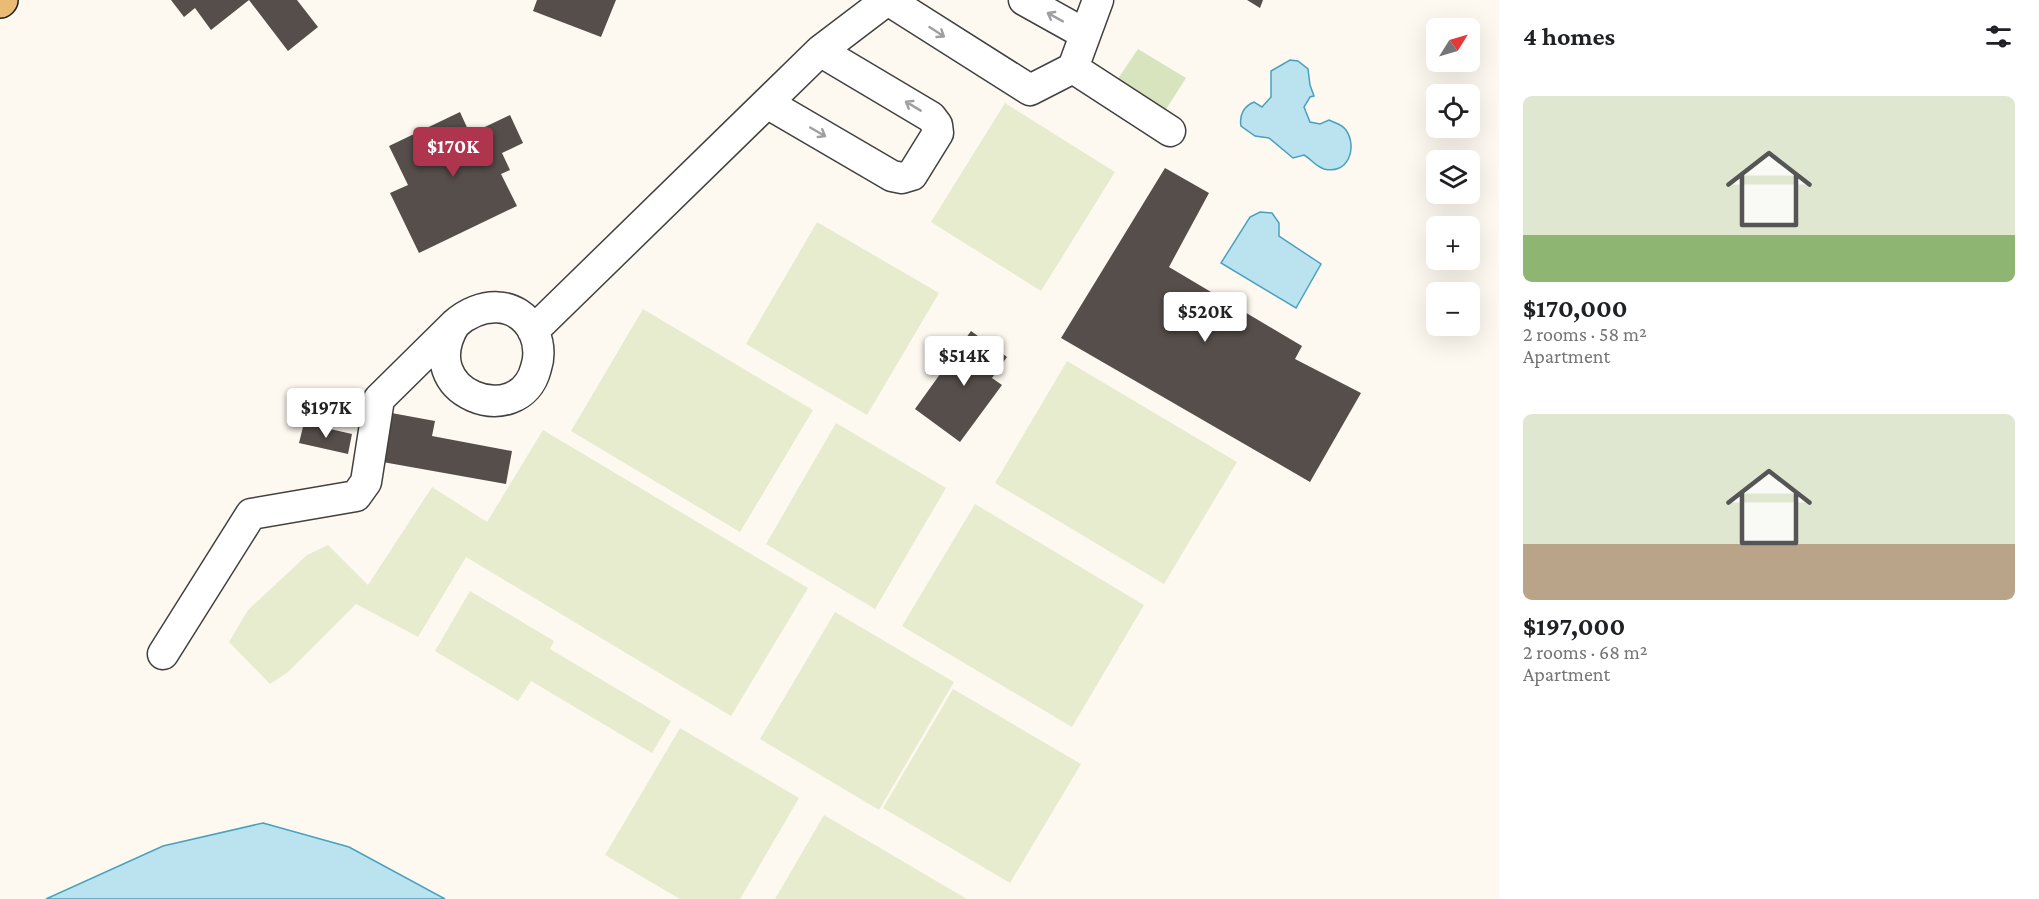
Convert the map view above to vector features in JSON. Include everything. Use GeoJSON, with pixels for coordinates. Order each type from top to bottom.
{"type":"FeatureCollection","features":[{"type":"Feature","properties":{"kind":"lane"},"geometry":{"type":"LineString","coordinates":[[533,331],[820,51],[887,0],[1030,90],[1073,68],[1098,0]]}},
{"type":"Feature","properties":{"kind":"lane"},"geometry":{"type":"LineString","coordinates":[[1024,0],[1085,34]]}},
{"type":"Feature","properties":{"kind":"lane"},"geometry":{"type":"LineString","coordinates":[[767,103],[892,176],[902,178],[912,175],[938,133],[937,125],[931,117],[820,51]]}},
{"type":"Feature","properties":{"kind":"lane"},"geometry":{"type":"LineString","coordinates":[[1073,68],[1170,131]]}},
{"type":"Feature","properties":{"kind":"lane"},"geometry":{"type":"LineString","coordinates":[[163,654],[251,514],[356,495],[362,489],[366,482],[379,399],[455,324],[467,314],[481,308],[496,307],[511,311],[524,319],[533,331],[538,344],[539,359],[528,385],[511,397],[490,402],[476,399],[463,392],[446,367],[444,351],[448,336],[455,324]]}},
{"type":"Feature","properties":{"kind":"green space"},"geometry":{"type":"Polygon","coordinates":[[[1138,49],[1186,78],[1163,114],[1113,86],[1138,49]]]}},
{"type":"Feature","properties":{"kind":"green space"},"geometry":{"type":"Polygon","coordinates":[[[1005,103],[1115,172],[1041,291],[931,222],[1005,103]]]}},
{"type":"Feature","properties":{"kind":"green space"},"geometry":{"type":"Polygon","coordinates":[[[817,222],[939,293],[867,415],[746,344],[817,222]]]}},
{"type":"Feature","properties":{"kind":"green space"},"geometry":{"type":"Polygon","coordinates":[[[643,309],[813,410],[740,532],[571,431],[643,309]]]}},
{"type":"Feature","properties":{"kind":"green space"},"geometry":{"type":"Polygon","coordinates":[[[1067,361],[1237,462],[1164,584],[995,483],[1067,361]]]}},
{"type":"Feature","properties":{"kind":"green space"},"geometry":{"type":"Polygon","coordinates":[[[836,423],[946,488],[875,609],[766,544],[836,423]]]}},
{"type":"Feature","properties":{"kind":"green space"},"geometry":{"type":"Polygon","coordinates":[[[543,430],[808,588],[731,716],[466,557],[418,637],[356,604],[288,672],[270,684],[229,642],[248,610],[307,555],[328,545],[368,585],[432,487],[487,522],[543,430]]]}},
{"type":"Feature","properties":{"kind":"green space"},"geometry":{"type":"Polygon","coordinates":[[[975,504],[1144,605],[1072,727],[902,626],[975,504]]]}},
{"type":"Feature","properties":{"kind":"green space"},"geometry":{"type":"Polygon","coordinates":[[[470,591],[554,641],[550,649],[671,721],[652,753],[531,681],[518,701],[435,651],[470,591]]]}},
{"type":"Feature","properties":{"kind":"green space"},"geometry":{"type":"Polygon","coordinates":[[[835,612],[954,682],[879,810],[760,739],[835,612]]]}},
{"type":"Feature","properties":{"kind":"green space"},"geometry":{"type":"Polygon","coordinates":[[[953,689],[1081,764],[1010,883],[883,808],[953,689]]]}},
{"type":"Feature","properties":{"kind":"green space"},"geometry":{"type":"Polygon","coordinates":[[[680,728],[799,798],[740,899],[680,899],[605,855],[680,728]]]}},
{"type":"Feature","properties":{"kind":"green space"},"geometry":{"type":"Polygon","coordinates":[[[824,815],[967,899],[775,899],[824,815]]]}},
{"type":"Feature","properties":{"kind":"water"},"geometry":{"type":"Polygon","coordinates":[[[1290,60],[1298,61],[1308,69],[1314,96],[1310,97],[1304,107],[1310,122],[1320,124],[1329,120],[1346,130],[1351,152],[1345,164],[1339,168],[1324,169],[1304,155],[1293,158],[1269,138],[1255,136],[1241,126],[1242,115],[1247,106],[1254,102],[1262,107],[1271,97],[1271,71],[1290,60]]]}},
{"type":"Feature","properties":{"kind":"water"},"geometry":{"type":"Polygon","coordinates":[[[1260,212],[1272,213],[1279,223],[1279,236],[1321,264],[1296,308],[1221,263],[1250,217],[1260,212]]]}},
{"type":"Feature","properties":{"kind":"water"},"geometry":{"type":"Polygon","coordinates":[[[263,823],[349,847],[445,899],[46,899],[163,846],[263,823]]]}},
{"type":"Feature","properties":{"kind":"building"},"geometry":{"type":"Polygon","coordinates":[[[171,0],[249,0],[211,30],[195,8],[184,17],[171,0]]]}},
{"type":"Feature","properties":{"kind":"building"},"geometry":{"type":"Polygon","coordinates":[[[249,0],[297,0],[318,27],[288,51],[249,0]]]}},
{"type":"Feature","properties":{"kind":"building"},"geometry":{"type":"Polygon","coordinates":[[[537,0],[616,0],[601,37],[533,11],[537,0]]]}},
{"type":"Feature","properties":{"kind":"building"},"geometry":{"type":"Polygon","coordinates":[[[1247,0],[1263,0],[1260,8],[1247,0]]]}},
{"type":"Feature","properties":{"kind":"building"},"geometry":{"type":"Polygon","coordinates":[[[460,112],[470,134],[510,115],[523,143],[502,153],[510,170],[501,174],[517,206],[419,253],[390,193],[408,185],[389,146],[460,112]]]}},
{"type":"Feature","properties":{"kind":"building"},"geometry":{"type":"Polygon","coordinates":[[[1165,168],[1209,193],[1169,267],[1302,346],[1295,359],[1361,393],[1310,482],[1061,338],[1165,168]]]}},
{"type":"Feature","properties":{"kind":"building"},"geometry":{"type":"Polygon","coordinates":[[[971,331],[1007,357],[992,378],[1002,385],[960,442],[915,409],[971,331]]]}},
{"type":"Feature","properties":{"kind":"building"},"geometry":{"type":"Polygon","coordinates":[[[386,412],[435,421],[432,436],[512,451],[506,484],[377,461],[386,412]]]}},
{"type":"Feature","properties":{"kind":"building"},"geometry":{"type":"Polygon","coordinates":[[[304,423],[352,434],[348,454],[299,443],[304,423]]]}}]}
